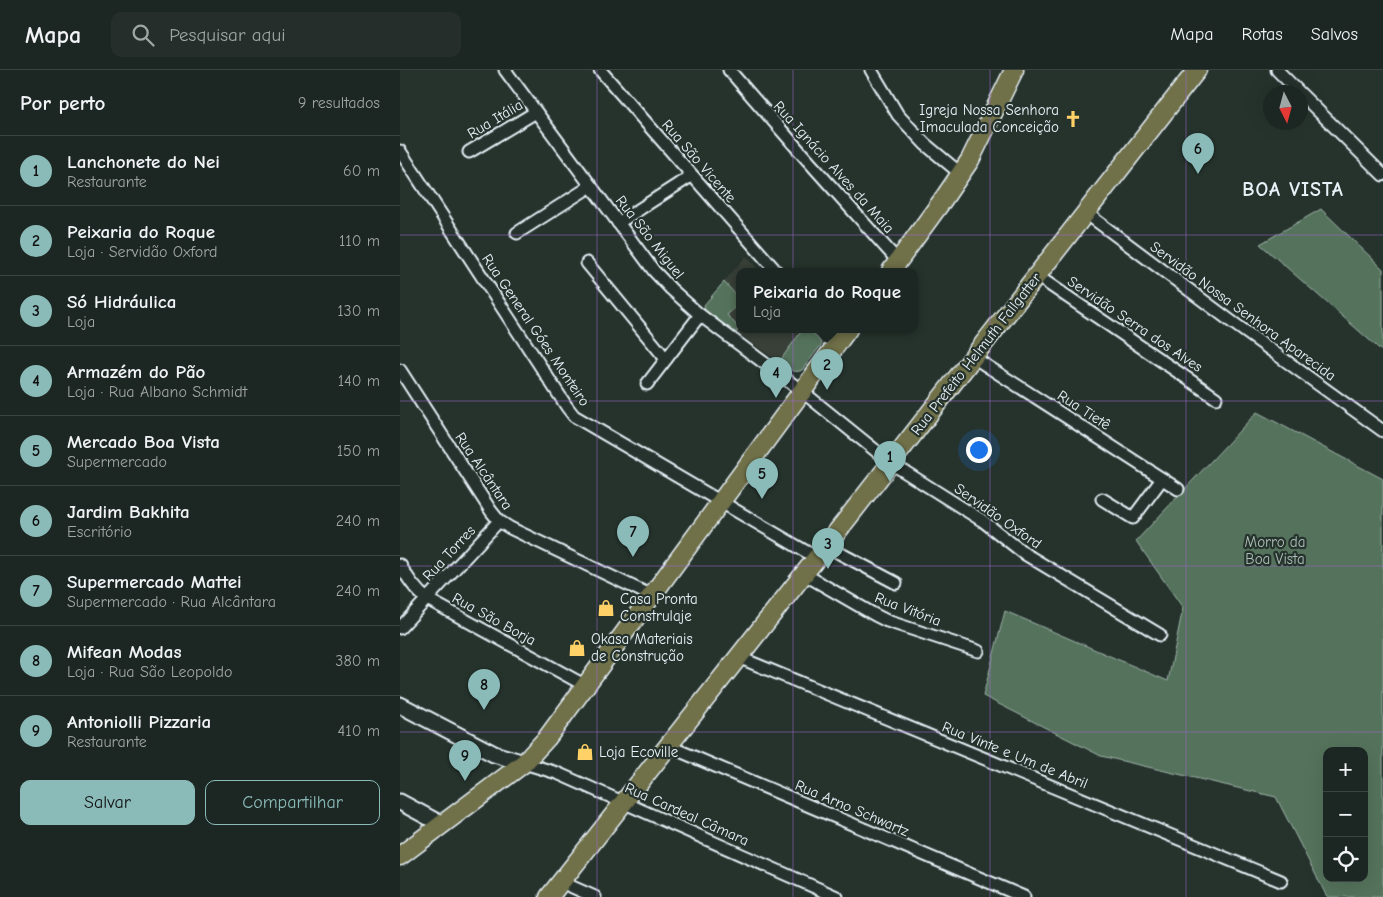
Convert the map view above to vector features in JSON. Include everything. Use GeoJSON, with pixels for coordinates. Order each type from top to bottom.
{"type":"FeatureCollection","features":[{"type":"Feature","properties":{"kind":"main road"},"geometry":{"type":"LineString","coordinates":[[894,266],[961,174],[978,144],[1014,70]]}},
{"type":"Feature","properties":{"kind":"main road","name":"Rua Prefeito Helmuth Fallgatter"},"geometry":{"type":"LineString","coordinates":[[549,897],[891,463],[1197,70]]}},
{"type":"Feature","properties":{"kind":"main road"},"geometry":{"type":"LineString","coordinates":[[400,856],[524,763],[547,738],[843,336]]}},
{"type":"Feature","properties":{"kind":"street","name":"Rua São Miguel"},"geometry":{"type":"LineString","coordinates":[[506,70],[654,271],[700,315],[803,392]]}},
{"type":"Feature","properties":{"kind":"street","name":"Rua São Vicente"},"geometry":{"type":"LineString","coordinates":[[600,70],[773,268]]}},
{"type":"Feature","properties":{"kind":"street","name":"Rua Ignácio Alves da Maia"},"geometry":{"type":"LineString","coordinates":[[729,70],[894,266]]}},
{"type":"Feature","properties":{"kind":"street"},"geometry":{"type":"LineString","coordinates":[[871,70],[898,115],[925,144],[961,174]]}},
{"type":"Feature","properties":{"kind":"street"},"geometry":{"type":"LineString","coordinates":[[1277,70],[1292,85]]}},
{"type":"Feature","properties":{"kind":"street"},"geometry":{"type":"LineString","coordinates":[[1308,101],[1383,176]]}},
{"type":"Feature","properties":{"kind":"street","name":"Rua Itália"},"geometry":{"type":"LineString","coordinates":[[469,152],[536,112]]}},
{"type":"Feature","properties":{"kind":"street","name":"Rua General Góes Monteiro"},"geometry":{"type":"LineString","coordinates":[[400,151],[574,416],[721,502],[821,552],[896,583]]}},
{"type":"Feature","properties":{"kind":"street"},"geometry":{"type":"LineString","coordinates":[[618,222],[691,176]]}},
{"type":"Feature","properties":{"kind":"street"},"geometry":{"type":"LineString","coordinates":[[517,233],[591,186]]}},
{"type":"Feature","properties":{"kind":"street","name":"Servidão Nossa Senhora Aparecida"},"geometry":{"type":"LineString","coordinates":[[1086,213],[1383,431]]}},
{"type":"Feature","properties":{"kind":"street"},"geometry":{"type":"LineString","coordinates":[[587,263],[666,359]]}},
{"type":"Feature","properties":{"kind":"street","name":"Servidão Serra dos Alves"},"geometry":{"type":"LineString","coordinates":[[1037,276],[1216,398]]}},
{"type":"Feature","properties":{"kind":"street"},"geometry":{"type":"LineString","coordinates":[[647,384],[700,315]]}},
{"type":"Feature","properties":{"kind":"street","name":"Rua Tietê"},"geometry":{"type":"LineString","coordinates":[[974,357],[1178,489]]}},
{"type":"Feature","properties":{"kind":"street","name":"Rua Alcântara"},"geometry":{"type":"LineString","coordinates":[[400,370],[490,511],[499,521],[652,596]]}},
{"type":"Feature","properties":{"kind":"street","name":"Servidão Oxford"},"geometry":{"type":"LineString","coordinates":[[803,392],[891,463],[977,516],[1025,554],[1160,635]]}},
{"type":"Feature","properties":{"kind":"street"},"geometry":{"type":"LineString","coordinates":[[1102,499],[1134,518],[1162,478]]}},
{"type":"Feature","properties":{"kind":"street","name":"Rua Torres"},"geometry":{"type":"LineString","coordinates":[[400,628],[499,521]]}},
{"type":"Feature","properties":{"kind":"street","name":"Rua São Borja"},"geometry":{"type":"LineString","coordinates":[[400,565],[420,594],[427,599],[586,686]]}},
{"type":"Feature","properties":{"kind":"street","name":"Rua Vitória"},"geometry":{"type":"LineString","coordinates":[[804,574],[888,621],[978,651]]}},
{"type":"Feature","properties":{"kind":"street","name":"Rua Vinte e Um de Abril"},"geometry":{"type":"LineString","coordinates":[[738,657],[1281,881]]}},
{"type":"Feature","properties":{"kind":"street"},"geometry":{"type":"LineString","coordinates":[[400,705],[494,754],[524,763]]}},
{"type":"Feature","properties":{"kind":"street","name":"Rua Arno Schwartz"},"geometry":{"type":"LineString","coordinates":[[668,746],[1024,897]]}},
{"type":"Feature","properties":{"kind":"street","name":"Rua Cardeal Câmara"},"geometry":{"type":"LineString","coordinates":[[524,763],[557,773],[837,897]]}},
{"type":"Feature","properties":{"kind":"street"},"geometry":{"type":"LineString","coordinates":[[400,802],[441,824]]}},
{"type":"Feature","properties":{"kind":"street"},"geometry":{"type":"LineString","coordinates":[[561,882],[594,897]]}},
{"type":"Feature","properties":{"kind":"shaded area"},"geometry":{"type":"Polygon","coordinates":[[[746,256],[757,268],[736,268],[736,332],[705,310],[704,305],[746,256]]]}},
{"type":"Feature","properties":{"kind":"shaded area"},"geometry":{"type":"Polygon","coordinates":[[[738,333],[800,333],[779,362],[738,333]]]}},
{"type":"Feature","properties":{"kind":"green space"},"geometry":{"type":"Polygon","coordinates":[[[1321,209],[1383,269],[1383,352],[1260,244],[1321,209]]]}},
{"type":"Feature","properties":{"kind":"green space"},"geometry":{"type":"Polygon","coordinates":[[[724,282],[736,295],[736,307],[727,315],[736,325],[736,333],[705,310],[704,305],[724,282]]]}},
{"type":"Feature","properties":{"kind":"green space"},"geometry":{"type":"Polygon","coordinates":[[[800,333],[813,333],[822,344],[802,370],[790,369],[779,362],[800,333]]]}},
{"type":"Feature","properties":{"kind":"green space","name":"Morro da Boa Vista"},"geometry":{"type":"Polygon","coordinates":[[[1257,412],[1383,479],[1383,897],[1328,897],[1276,797],[1101,756],[983,696],[1005,611],[1168,681],[1183,608],[1136,541],[1257,412]]]}},
{"type":"Feature","properties":{"kind":"place","name":"Igreja Nossa Senhora Imaculada Conceição"},"geometry":{"type":"Point","coordinates":[1073,119]}},
{"type":"Feature","properties":{"kind":"place","name":"Jardim Bakhita"},"geometry":{"type":"Point","coordinates":[1198,174]}},
{"type":"Feature","properties":{"kind":"place","name":"Peixaria do Roque"},"geometry":{"type":"Point","coordinates":[827,390]}},
{"type":"Feature","properties":{"kind":"place","name":"Armazém do Pão"},"geometry":{"type":"Point","coordinates":[776,398]}},
{"type":"Feature","properties":{"kind":"place","name":"Lanchonete do Nei"},"geometry":{"type":"Point","coordinates":[890,482]}},
{"type":"Feature","properties":{"kind":"place","name":"Mercado Boa Vista"},"geometry":{"type":"Point","coordinates":[762,499]}},
{"type":"Feature","properties":{"kind":"place","name":"Supermercado Mattei"},"geometry":{"type":"Point","coordinates":[633,557]}},
{"type":"Feature","properties":{"kind":"place","name":"Só Hidráulica"},"geometry":{"type":"Point","coordinates":[828,569]}},
{"type":"Feature","properties":{"kind":"place","name":"Casa Pronta Construlaje"},"geometry":{"type":"Point","coordinates":[606,608]}},
{"type":"Feature","properties":{"kind":"place","name":"Okasa Materiais de Construção"},"geometry":{"type":"Point","coordinates":[577,648]}},
{"type":"Feature","properties":{"kind":"place","name":"Mifean Modas"},"geometry":{"type":"Point","coordinates":[484,710]}},
{"type":"Feature","properties":{"kind":"place","name":"Loja Ecoville"},"geometry":{"type":"Point","coordinates":[585,752]}},
{"type":"Feature","properties":{"kind":"place","name":"Antoniolli Pizzaria"},"geometry":{"type":"Point","coordinates":[465,781]}},
{"type":"Feature","properties":{"kind":"district","name":"BOA VISTA"},"geometry":{"type":"Point","coordinates":[1293,189]}}]}
